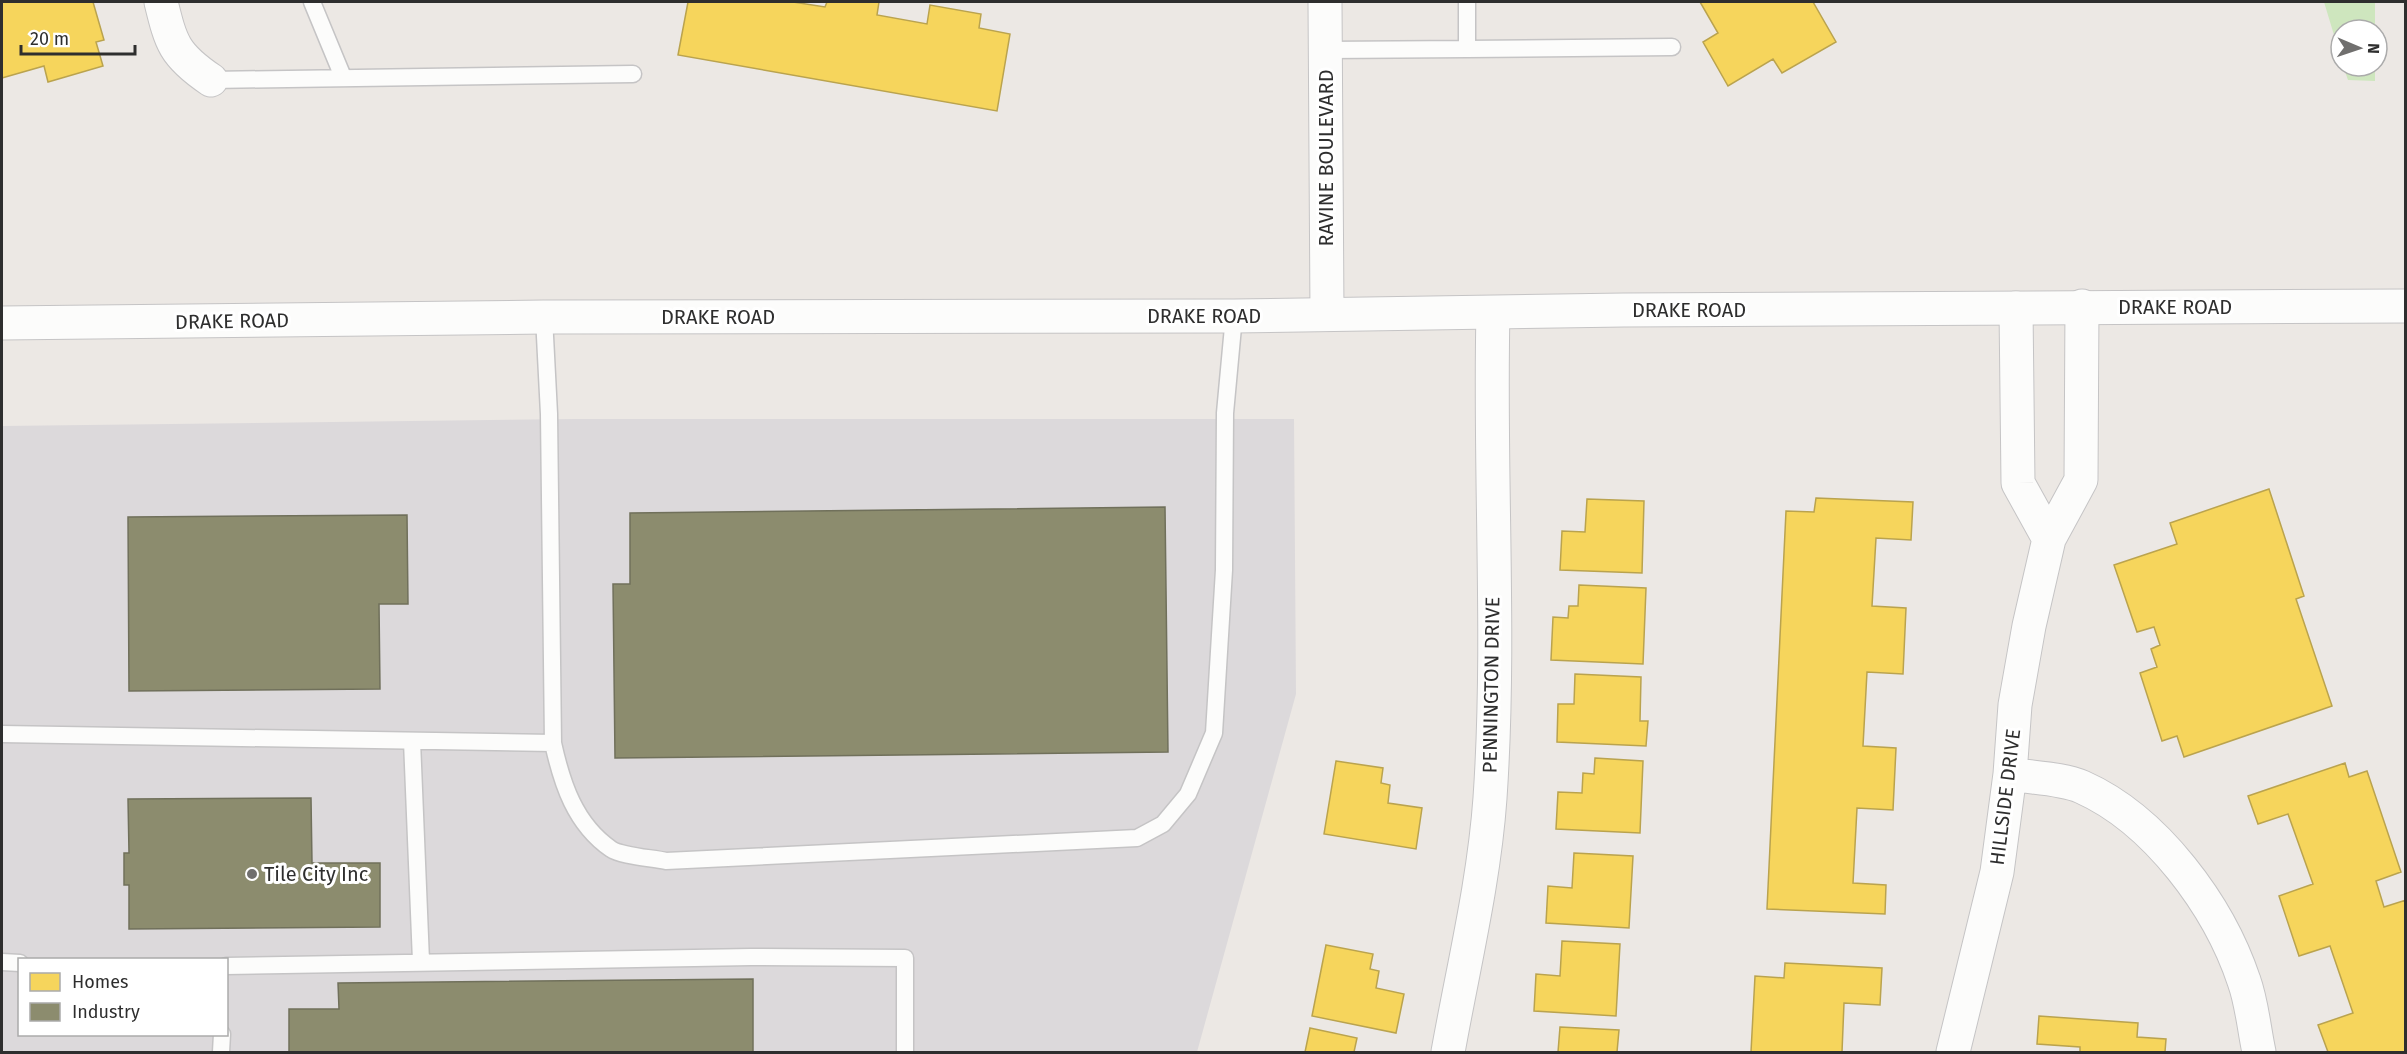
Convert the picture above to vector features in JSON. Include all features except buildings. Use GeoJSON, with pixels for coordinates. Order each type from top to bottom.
{"type":"FeatureCollection","features":[{"type":"Feature","properties":{"kind":"street"},"geometry":{"type":"LineString","coordinates":[[161,2],[169,36],[185,62],[211,80]]}},
{"type":"Feature","properties":{"kind":"street","name":"RAVINE BOULEVARD"},"geometry":{"type":"LineString","coordinates":[[1325,2],[1327,314]]}},
{"type":"Feature","properties":{"kind":"street","name":"DRAKE ROAD"},"geometry":{"type":"LineString","coordinates":[[2,323],[544,317],[1234,316],[2082,306],[2406,306]]}},
{"type":"Feature","properties":{"kind":"street","name":"HILLSIDE DRIVE"},"geometry":{"type":"LineString","coordinates":[[1953,1053],[1996,872],[2010,774],[2015,705],[2029,626],[2049,539],[2081,480],[2082,306]]}},
{"type":"Feature","properties":{"kind":"street"},"geometry":{"type":"LineString","coordinates":[[2016,308],[2018,483],[2049,539]]}},
{"type":"Feature","properties":{"kind":"street","name":"PENNINGTON DRIVE"},"geometry":{"type":"LineString","coordinates":[[1448,1053],[1482,868],[1490,799],[1493,685],[1491,410],[1493,313]]}},
{"type":"Feature","properties":{"kind":"street"},"geometry":{"type":"LineString","coordinates":[[2010,774],[2080,786],[2114,805],[2162,846],[2202,893],[2227,938],[2245,983],[2259,1053]]}},
{"type":"Feature","properties":{"kind":"lane"},"geometry":{"type":"LineString","coordinates":[[312,2],[343,77]]}},
{"type":"Feature","properties":{"kind":"lane"},"geometry":{"type":"LineString","coordinates":[[1467,2],[1467,49]]}},
{"type":"Feature","properties":{"kind":"lane"},"geometry":{"type":"LineString","coordinates":[[1326,51],[1672,47]]}},
{"type":"Feature","properties":{"kind":"lane"},"geometry":{"type":"LineString","coordinates":[[211,80],[633,74]]}},
{"type":"Feature","properties":{"kind":"lane"},"geometry":{"type":"LineString","coordinates":[[544,317],[549,414],[553,743],[574,812],[613,850],[666,861],[1137,838],[1163,824],[1188,794],[1214,733],[1224,570],[1225,413],[1234,316]]}},
{"type":"Feature","properties":{"kind":"lane"},"geometry":{"type":"LineString","coordinates":[[2,734],[553,743]]}},
{"type":"Feature","properties":{"kind":"lane"},"geometry":{"type":"LineString","coordinates":[[412,741],[421,961]]}},
{"type":"Feature","properties":{"kind":"lane"},"geometry":{"type":"LineString","coordinates":[[228,966],[421,961],[905,958],[905,1053]]}},
{"type":"Feature","properties":{"kind":"lane"},"geometry":{"type":"LineString","coordinates":[[2,962],[18,963]]}},
{"type":"Feature","properties":{"kind":"lane"},"geometry":{"type":"LineString","coordinates":[[221,1053],[222,1036]]}},
{"type":"Feature","properties":{"kind":"shaded area"},"geometry":{"type":"Polygon","coordinates":[[[575,419],[1294,419],[1296,694],[1197,1052],[2,1052],[2,426],[575,419]]]}},
{"type":"Feature","properties":{"kind":"green space"},"geometry":{"type":"Polygon","coordinates":[[[2324,2],[2375,2],[2375,18],[2329,18],[2324,2]]]}},
{"type":"Feature","properties":{"kind":"green space"},"geometry":{"type":"Polygon","coordinates":[[[2347,78],[2375,78],[2375,81],[2348,80],[2347,78]]]}},
{"type":"Feature","properties":{"kind":"place","name":"Tile City Inc"},"geometry":{"type":"Point","coordinates":[252,874]}}]}
